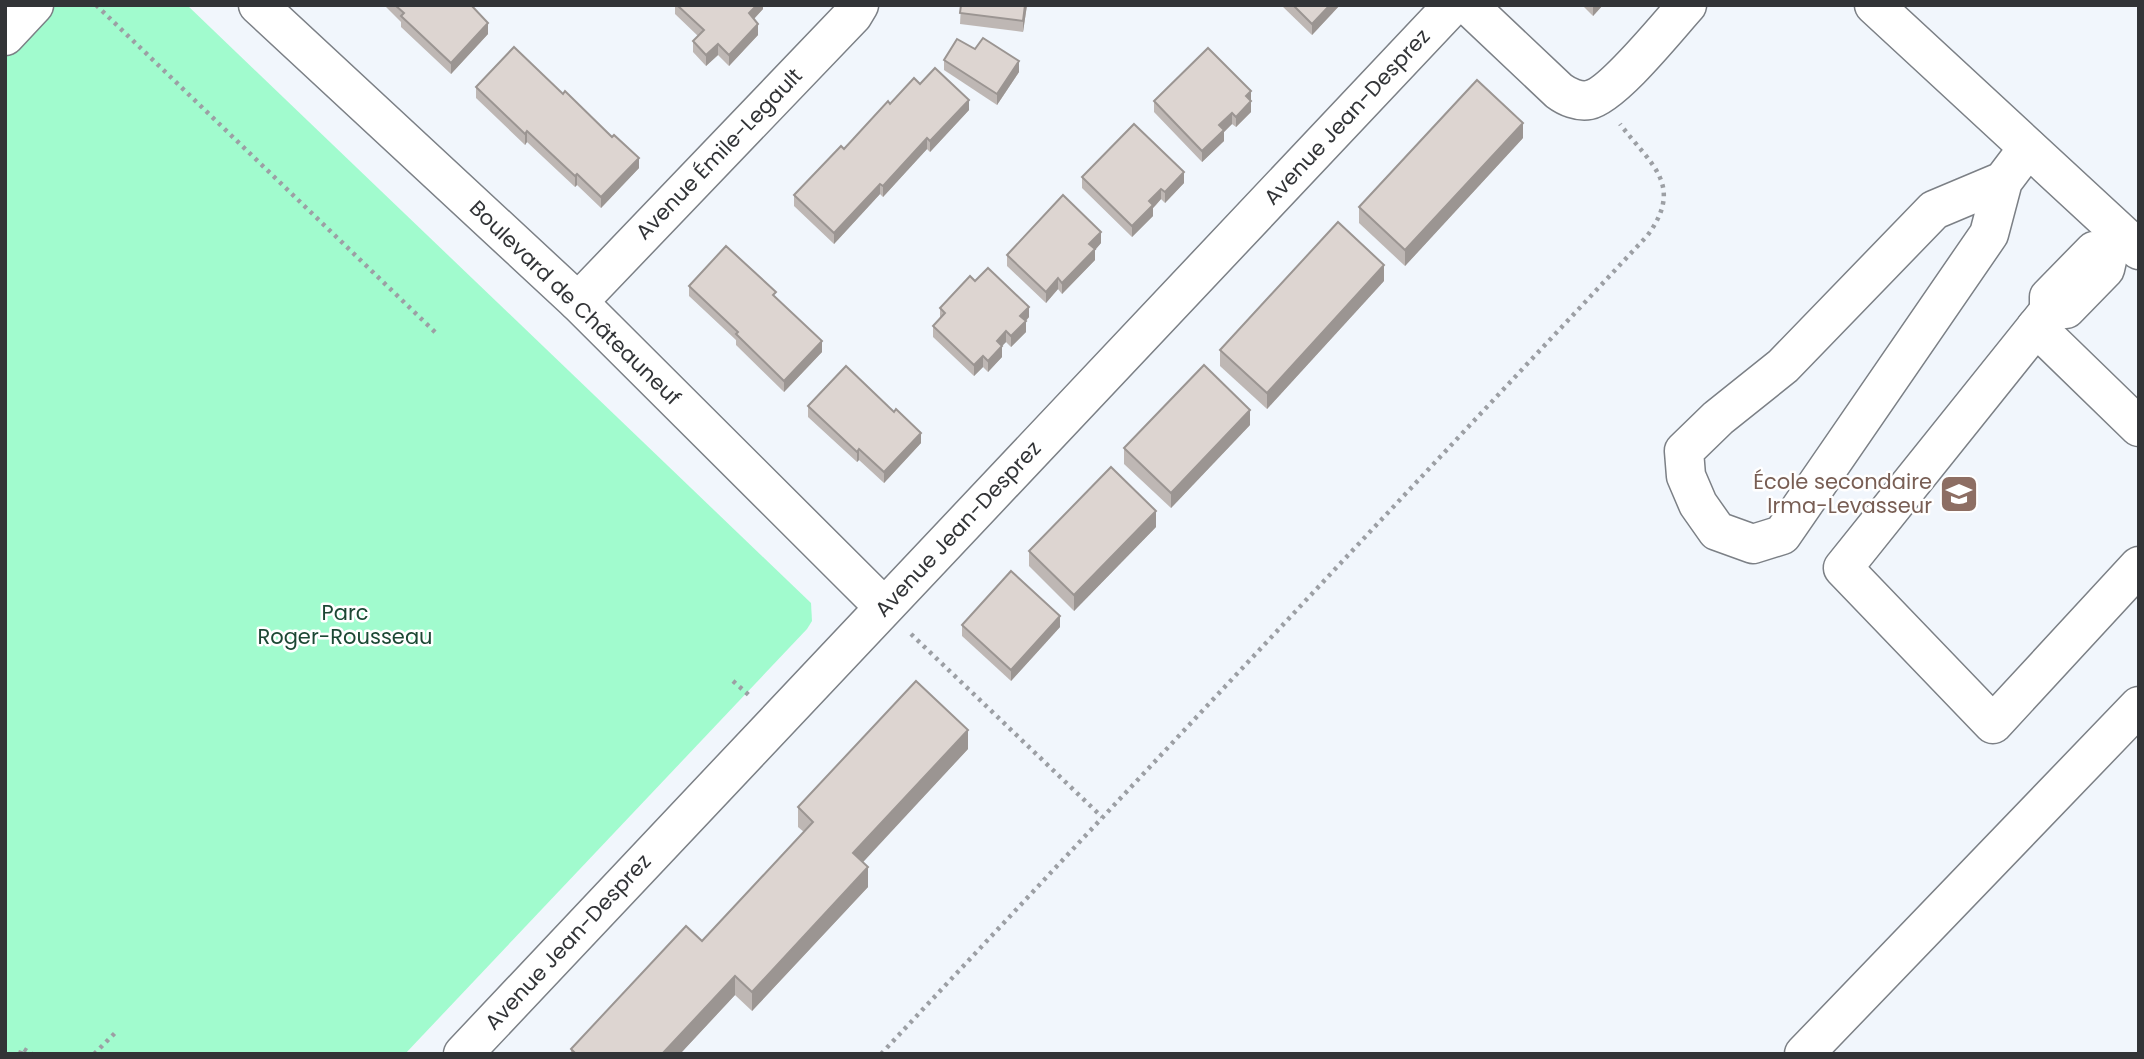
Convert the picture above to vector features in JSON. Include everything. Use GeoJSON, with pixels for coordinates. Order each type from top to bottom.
{"type":"FeatureCollection","features":[{"type":"Feature","properties":{"kind":"street"},"geometry":{"type":"LineString","coordinates":[[5,36],[34,5]]}},
{"type":"Feature","properties":{"kind":"street","name":"Boulevard de Châteauneuf"},"geometry":{"type":"LineString","coordinates":[[258,5],[578,302],[895,618]]}},
{"type":"Feature","properties":{"kind":"street","name":"Avenue Émile-Legault"},"geometry":{"type":"LineString","coordinates":[[578,302],[853,15],[859,5]]}},
{"type":"Feature","properties":{"kind":"street","name":"Avenue Jean-Desprez"},"geometry":{"type":"LineString","coordinates":[[463,1054],[895,618],[1453,5]]}},
{"type":"Feature","properties":{"kind":"street"},"geometry":{"type":"LineString","coordinates":[[1468,5],[1559,91],[1566,96],[1583,100],[1590,100],[1607,90],[1687,5]]}},
{"type":"Feature","properties":{"kind":"street"},"geometry":{"type":"LineString","coordinates":[[1874,5],[2028,149],[2124,247]]}},
{"type":"Feature","properties":{"kind":"street"},"geometry":{"type":"LineString","coordinates":[[2003,181],[1934,210],[1783,366],[1718,418],[1684,451],[1686,476],[1698,504],[1717,531],[1753,544],[1782,535],[1989,234],[2003,181],[2028,149]]}},
{"type":"Feature","properties":{"kind":"street"},"geometry":{"type":"LineString","coordinates":[[2124,247],[2094,251],[2049,297],[2043,319],[1843,568],[1993,724],[2139,566]]}},
{"type":"Feature","properties":{"kind":"street"},"geometry":{"type":"LineString","coordinates":[[2043,319],[2139,427]]}},
{"type":"Feature","properties":{"kind":"street"},"geometry":{"type":"LineString","coordinates":[[1804,1054],[2139,706]]}},
{"type":"Feature","properties":{"kind":"path"},"geometry":{"type":"LineString","coordinates":[[96,5],[436,332]]}},
{"type":"Feature","properties":{"kind":"path"},"geometry":{"type":"LineString","coordinates":[[881,1054],[1658,221],[1664,206],[1662,178],[1623,127]]}},
{"type":"Feature","properties":{"kind":"path"},"geometry":{"type":"LineString","coordinates":[[895,618],[1102,817]]}},
{"type":"Feature","properties":{"kind":"path"},"geometry":{"type":"LineString","coordinates":[[94,1054],[116,1032]]}},
{"type":"Feature","properties":{"kind":"path"},"geometry":{"type":"LineString","coordinates":[[20,1054],[22,1048],[32,1054]]}},
{"type":"Feature","properties":{"kind":"green space","name":"Parc Roger-Rousseau"},"geometry":{"type":"Polygon","coordinates":[[[5,5],[187,5],[811,603],[812,621],[807,629],[405,1054],[5,1054],[5,5]]]}},
{"type":"Feature","properties":{"kind":"building"},"geometry":{"type":"Polygon","coordinates":[[[395,5],[471,5],[488,23],[451,63],[401,16],[404,13],[395,5]]]}},
{"type":"Feature","properties":{"kind":"building"},"geometry":{"type":"Polygon","coordinates":[[[677,5],[757,5],[749,13],[758,24],[729,55],[718,44],[706,55],[693,41],[704,30],[677,5]]]}},
{"type":"Feature","properties":{"kind":"building"},"geometry":{"type":"Polygon","coordinates":[[[961,5],[1025,5],[1023,21],[960,13],[961,5]]]}},
{"type":"Feature","properties":{"kind":"building"},"geometry":{"type":"Polygon","coordinates":[[[1293,5],[1330,5],[1312,24],[1293,5]]]}},
{"type":"Feature","properties":{"kind":"building"},"geometry":{"type":"Polygon","coordinates":[[[983,38],[1019,61],[997,94],[944,60],[957,39],[975,49],[983,38]]]}},
{"type":"Feature","properties":{"kind":"building"},"geometry":{"type":"Polygon","coordinates":[[[514,47],[563,94],[565,91],[612,137],[614,135],[639,158],[601,197],[527,131],[525,134],[476,87],[514,47]]]}},
{"type":"Feature","properties":{"kind":"building"},"geometry":{"type":"Polygon","coordinates":[[[1208,48],[1251,91],[1246,96],[1251,101],[1236,117],[1232,113],[1219,125],[1224,130],[1202,151],[1154,101],[1208,48]]]}},
{"type":"Feature","properties":{"kind":"building"},"geometry":{"type":"Polygon","coordinates":[[[935,68],[969,100],[930,141],[927,138],[883,186],[880,184],[834,233],[794,195],[841,146],[844,149],[888,101],[890,104],[914,78],[920,84],[935,68]]]}},
{"type":"Feature","properties":{"kind":"building"},"geometry":{"type":"Polygon","coordinates":[[[1477,80],[1523,123],[1405,250],[1359,207],[1477,80]]]}},
{"type":"Feature","properties":{"kind":"building"},"geometry":{"type":"Polygon","coordinates":[[[1134,124],[1184,172],[1165,192],[1161,189],[1149,201],[1153,205],[1132,226],[1082,177],[1134,124]]]}},
{"type":"Feature","properties":{"kind":"building"},"geometry":{"type":"Polygon","coordinates":[[[1063,195],[1101,232],[1089,244],[1095,249],[1062,283],[1058,278],[1046,292],[1007,255],[1063,195]]]}},
{"type":"Feature","properties":{"kind":"building"},"geometry":{"type":"Polygon","coordinates":[[[1338,222],[1384,265],[1267,393],[1220,350],[1338,222]]]}},
{"type":"Feature","properties":{"kind":"building"},"geometry":{"type":"Polygon","coordinates":[[[726,246],[776,292],[773,295],[822,341],[784,381],[736,334],[738,332],[689,286],[726,246]]]}},
{"type":"Feature","properties":{"kind":"building"},"geometry":{"type":"Polygon","coordinates":[[[988,268],[1029,307],[1020,316],[1026,321],[1011,336],[1006,331],[997,341],[1002,346],[988,361],[983,356],[974,365],[933,326],[945,313],[940,308],[970,276],[975,281],[988,268]]]}},
{"type":"Feature","properties":{"kind":"building"},"geometry":{"type":"Polygon","coordinates":[[[1204,365],[1250,410],[1171,493],[1124,448],[1204,365]]]}},
{"type":"Feature","properties":{"kind":"building"},"geometry":{"type":"Polygon","coordinates":[[[846,366],[894,412],[896,409],[921,433],[884,472],[859,449],[857,452],[808,406],[846,366]]]}},
{"type":"Feature","properties":{"kind":"building"},"geometry":{"type":"Polygon","coordinates":[[[1111,467],[1156,511],[1074,595],[1029,551],[1111,467]]]}},
{"type":"Feature","properties":{"kind":"building"},"geometry":{"type":"Polygon","coordinates":[[[1011,571],[1060,616],[1011,670],[962,625],[1011,571]]]}},
{"type":"Feature","properties":{"kind":"building"},"geometry":{"type":"Polygon","coordinates":[[[916,681],[968,730],[853,853],[868,867],[752,992],[735,976],[662,1054],[576,1054],[571,1049],[686,926],[702,941],[813,822],[798,807],[916,681]]]}},
{"type":"Feature","properties":{"kind":"place","name":"École secondaire Irma-Levasseur"},"geometry":{"type":"Point","coordinates":[1959,494]}}]}
